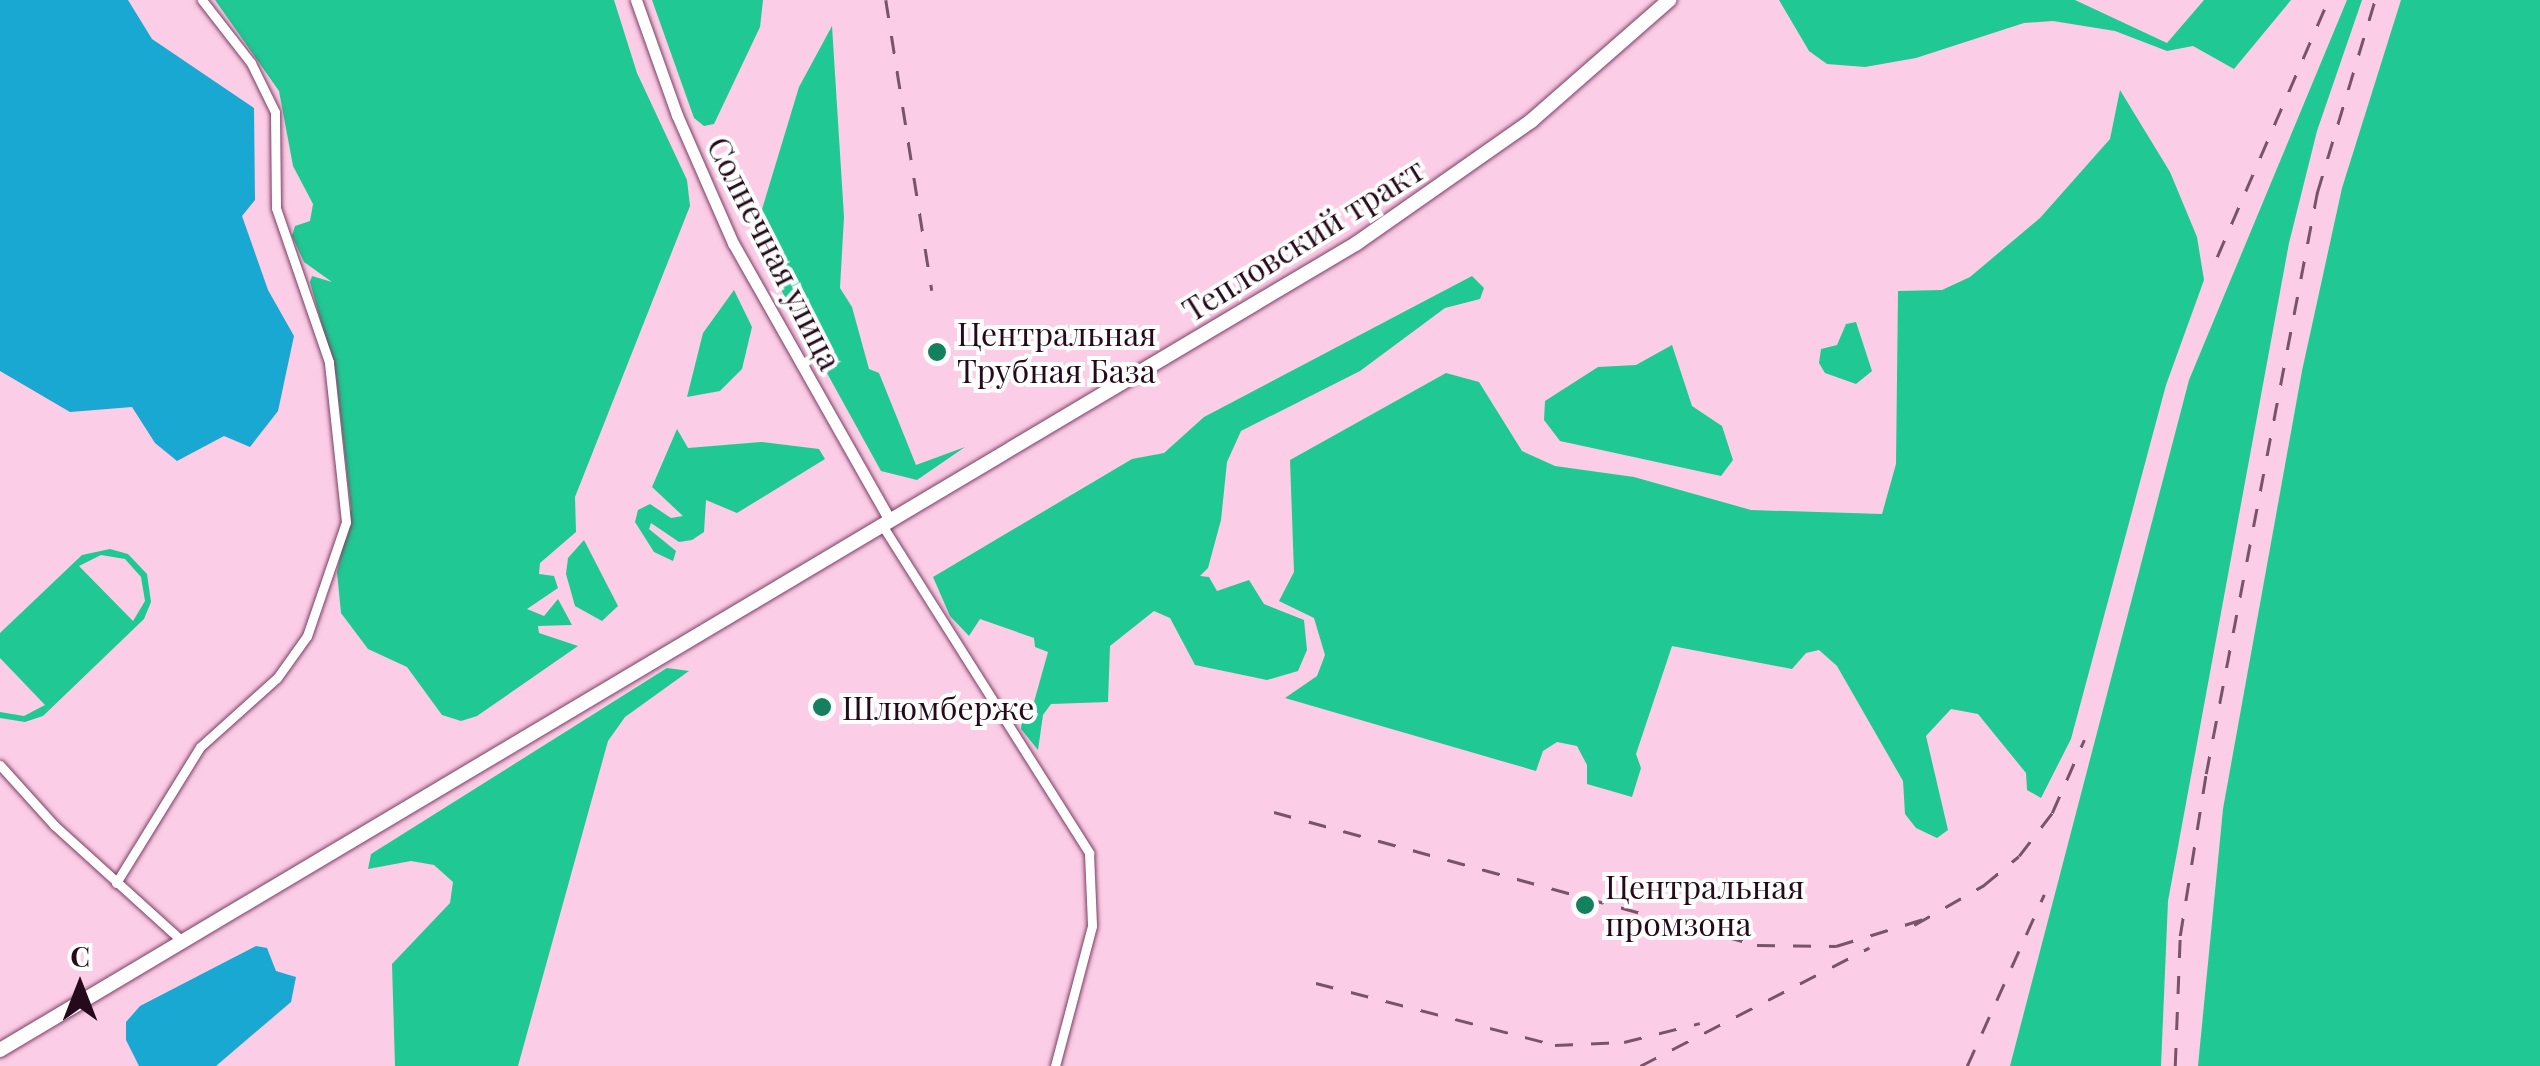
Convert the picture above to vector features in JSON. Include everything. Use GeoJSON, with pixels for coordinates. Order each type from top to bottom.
{"type":"FeatureCollection","features":[{"type":"Feature","properties":{"kind":"main road","name":"Тепловский тракт"},"geometry":{"type":"LineString","coordinates":[[0,1050],[1395,218],[1558,101],[1669,0]]}},
{"type":"Feature","properties":{"kind":"street"},"geometry":{"type":"LineString","coordinates":[[116,883],[200,747],[277,678],[307,636],[346,522],[328,362],[276,208],[274,112],[251,63],[202,0]]}},
{"type":"Feature","properties":{"kind":"street","name":"Солнечная улица"},"geometry":{"type":"LineString","coordinates":[[636,0],[703,182],[886,522],[1089,853],[1092,926],[1055,1066]]}},
{"type":"Feature","properties":{"kind":"street"},"geometry":{"type":"LineString","coordinates":[[0,765],[116,883],[182,941]]}},
{"type":"Feature","properties":{"kind":"green space"},"geometry":{"type":"Polygon","coordinates":[[[215,0],[614,0],[637,73],[687,180],[690,206],[575,497],[576,532],[540,563],[539,574],[554,576],[558,588],[527,609],[544,616],[558,599],[572,625],[538,626],[539,633],[578,646],[477,716],[461,721],[442,715],[407,667],[368,649],[341,613],[337,572],[351,509],[336,376],[310,282],[312,276],[332,282],[304,262],[292,236],[295,226],[310,221],[313,204],[293,166],[279,91],[215,0]]]}},
{"type":"Feature","properties":{"kind":"green space"},"geometry":{"type":"Polygon","coordinates":[[[652,0],[763,0],[760,27],[714,124],[704,126],[694,118],[652,0]]]}},
{"type":"Feature","properties":{"kind":"green space"},"geometry":{"type":"Polygon","coordinates":[[[1779,0],[2075,0],[2167,43],[2204,0],[2291,0],[2234,69],[2193,46],[2167,51],[2115,31],[2053,21],[2024,23],[1916,58],[1865,67],[1827,64],[1809,51],[1779,0]]]}},
{"type":"Feature","properties":{"kind":"green space"},"geometry":{"type":"Polygon","coordinates":[[[2347,0],[2362,0],[2317,131],[2289,243],[2168,901],[2161,1066],[2010,1066],[2189,380],[2347,0]]]}},
{"type":"Feature","properties":{"kind":"green space"},"geometry":{"type":"Polygon","coordinates":[[[2401,0],[2540,0],[2540,1066],[2198,1066],[2223,809],[2302,371],[2342,188],[2401,0]]]}},
{"type":"Feature","properties":{"kind":"green space"},"geometry":{"type":"Polygon","coordinates":[[[832,26],[844,217],[840,288],[852,307],[869,369],[879,373],[916,465],[965,447],[917,480],[881,471],[753,239],[799,87],[832,26]]]}},
{"type":"Feature","properties":{"kind":"green space"},"geometry":{"type":"Polygon","coordinates":[[[2120,90],[2170,172],[2197,237],[2204,280],[2166,385],[2071,739],[2041,798],[2027,790],[2026,773],[1978,714],[1951,709],[1926,736],[1948,830],[1937,838],[1916,828],[1905,814],[1903,781],[1837,666],[1819,650],[1806,653],[1792,669],[1672,646],[1636,754],[1641,768],[1632,797],[1587,784],[1587,765],[1577,746],[1557,742],[1543,751],[1536,771],[1285,698],[1317,676],[1325,655],[1314,618],[1279,601],[1294,572],[1290,460],[1446,373],[1479,382],[1522,451],[1555,466],[1634,477],[1751,510],[1882,514],[1896,464],[1898,291],[1942,290],[1970,277],[2040,218],[2110,139],[2120,90]]]}},
{"type":"Feature","properties":{"kind":"green space"},"geometry":{"type":"Polygon","coordinates":[[[1472,276],[1484,288],[1480,299],[1445,308],[1360,371],[1241,431],[1227,462],[1221,520],[1208,568],[1200,576],[1209,577],[1217,591],[1249,580],[1264,604],[1304,620],[1307,650],[1298,671],[1267,680],[1195,665],[1170,618],[1154,611],[1110,646],[1108,702],[1051,704],[1043,715],[1038,750],[1021,729],[1022,718],[1034,702],[1048,652],[1035,647],[1034,638],[980,619],[969,636],[950,616],[933,577],[1132,459],[1164,453],[1204,417],[1472,276]]]}},
{"type":"Feature","properties":{"kind":"green space"},"geometry":{"type":"Polygon","coordinates":[[[734,290],[752,327],[742,369],[720,391],[687,397],[703,333],[734,290]]]}},
{"type":"Feature","properties":{"kind":"green space"},"geometry":{"type":"Polygon","coordinates":[[[1856,322],[1872,371],[1856,384],[1825,373],[1819,363],[1821,349],[1837,345],[1846,324],[1856,322]]]}},
{"type":"Feature","properties":{"kind":"green space"},"geometry":{"type":"Polygon","coordinates":[[[1672,345],[1692,406],[1722,426],[1733,460],[1721,476],[1560,441],[1544,420],[1545,401],[1598,367],[1636,365],[1672,345]]]}},
{"type":"Feature","properties":{"kind":"green space"},"geometry":{"type":"Polygon","coordinates":[[[677,429],[688,448],[761,442],[819,449],[825,459],[737,513],[706,500],[704,532],[692,540],[679,542],[651,523],[649,529],[676,551],[673,561],[654,552],[635,522],[638,510],[650,504],[671,518],[683,516],[652,487],[677,429]]]}},
{"type":"Feature","properties":{"kind":"green space"},"geometry":{"type":"Polygon","coordinates":[[[584,540],[618,606],[602,621],[575,606],[566,574],[568,558],[584,540]]]}},
{"type":"Feature","properties":{"kind":"green space"},"geometry":{"type":"Polygon","coordinates":[[[110,549],[128,554],[147,574],[151,602],[144,619],[43,716],[25,722],[0,718],[0,712],[24,716],[45,705],[0,658],[0,633],[82,555],[110,549]],[[101,555],[79,566],[133,621],[145,601],[141,577],[125,559],[101,555]]]}},
{"type":"Feature","properties":{"kind":"green space"},"geometry":{"type":"Polygon","coordinates":[[[667,668],[689,671],[625,717],[608,741],[518,1066],[395,1066],[392,964],[450,903],[453,882],[434,865],[411,861],[368,869],[371,854],[667,668]]]}},
{"type":"Feature","properties":{"kind":"water"},"geometry":{"type":"Polygon","coordinates":[[[0,0],[128,0],[152,39],[254,108],[255,200],[242,216],[268,290],[294,336],[278,411],[250,447],[224,436],[177,461],[155,443],[132,407],[70,412],[0,371],[0,0]]]}},
{"type":"Feature","properties":{"kind":"water"},"geometry":{"type":"Polygon","coordinates":[[[256,946],[267,948],[276,971],[296,977],[291,1002],[216,1066],[139,1066],[126,1040],[126,1022],[140,1006],[256,946]]]}},
{"type":"Feature","properties":{"kind":"railway"},"geometry":{"type":"LineString","coordinates":[[886,0],[932,290]]}},
{"type":"Feature","properties":{"kind":"railway"},"geometry":{"type":"LineString","coordinates":[[2217,257],[2328,0]]}},
{"type":"Feature","properties":{"kind":"railway"},"geometry":{"type":"LineString","coordinates":[[2175,1066],[2180,936],[2206,774],[2317,193],[2375,0]]}},
{"type":"Feature","properties":{"kind":"railway"},"geometry":{"type":"LineString","coordinates":[[1914,925],[1984,885],[2019,856],[2052,813],[2084,740]]}},
{"type":"Feature","properties":{"kind":"railway"},"geometry":{"type":"LineString","coordinates":[[1274,812],[1757,945],[1836,946],[1927,918]]}},
{"type":"Feature","properties":{"kind":"railway"},"geometry":{"type":"LineString","coordinates":[[1967,1066],[2044,895]]}},
{"type":"Feature","properties":{"kind":"railway"},"geometry":{"type":"LineString","coordinates":[[1640,1066],[1869,948]]}},
{"type":"Feature","properties":{"kind":"railway"},"geometry":{"type":"LineString","coordinates":[[1316,983],[1555,1045],[1624,1042],[1700,1023]]}},
{"type":"Feature","properties":{"kind":"place","name":"Центральная Трубная База"},"geometry":{"type":"Point","coordinates":[937,352]}},
{"type":"Feature","properties":{"kind":"place","name":"Шлюмберже"},"geometry":{"type":"Point","coordinates":[822,707]}},
{"type":"Feature","properties":{"kind":"place","name":"Центральная промзона"},"geometry":{"type":"Point","coordinates":[1585,905]}}]}
